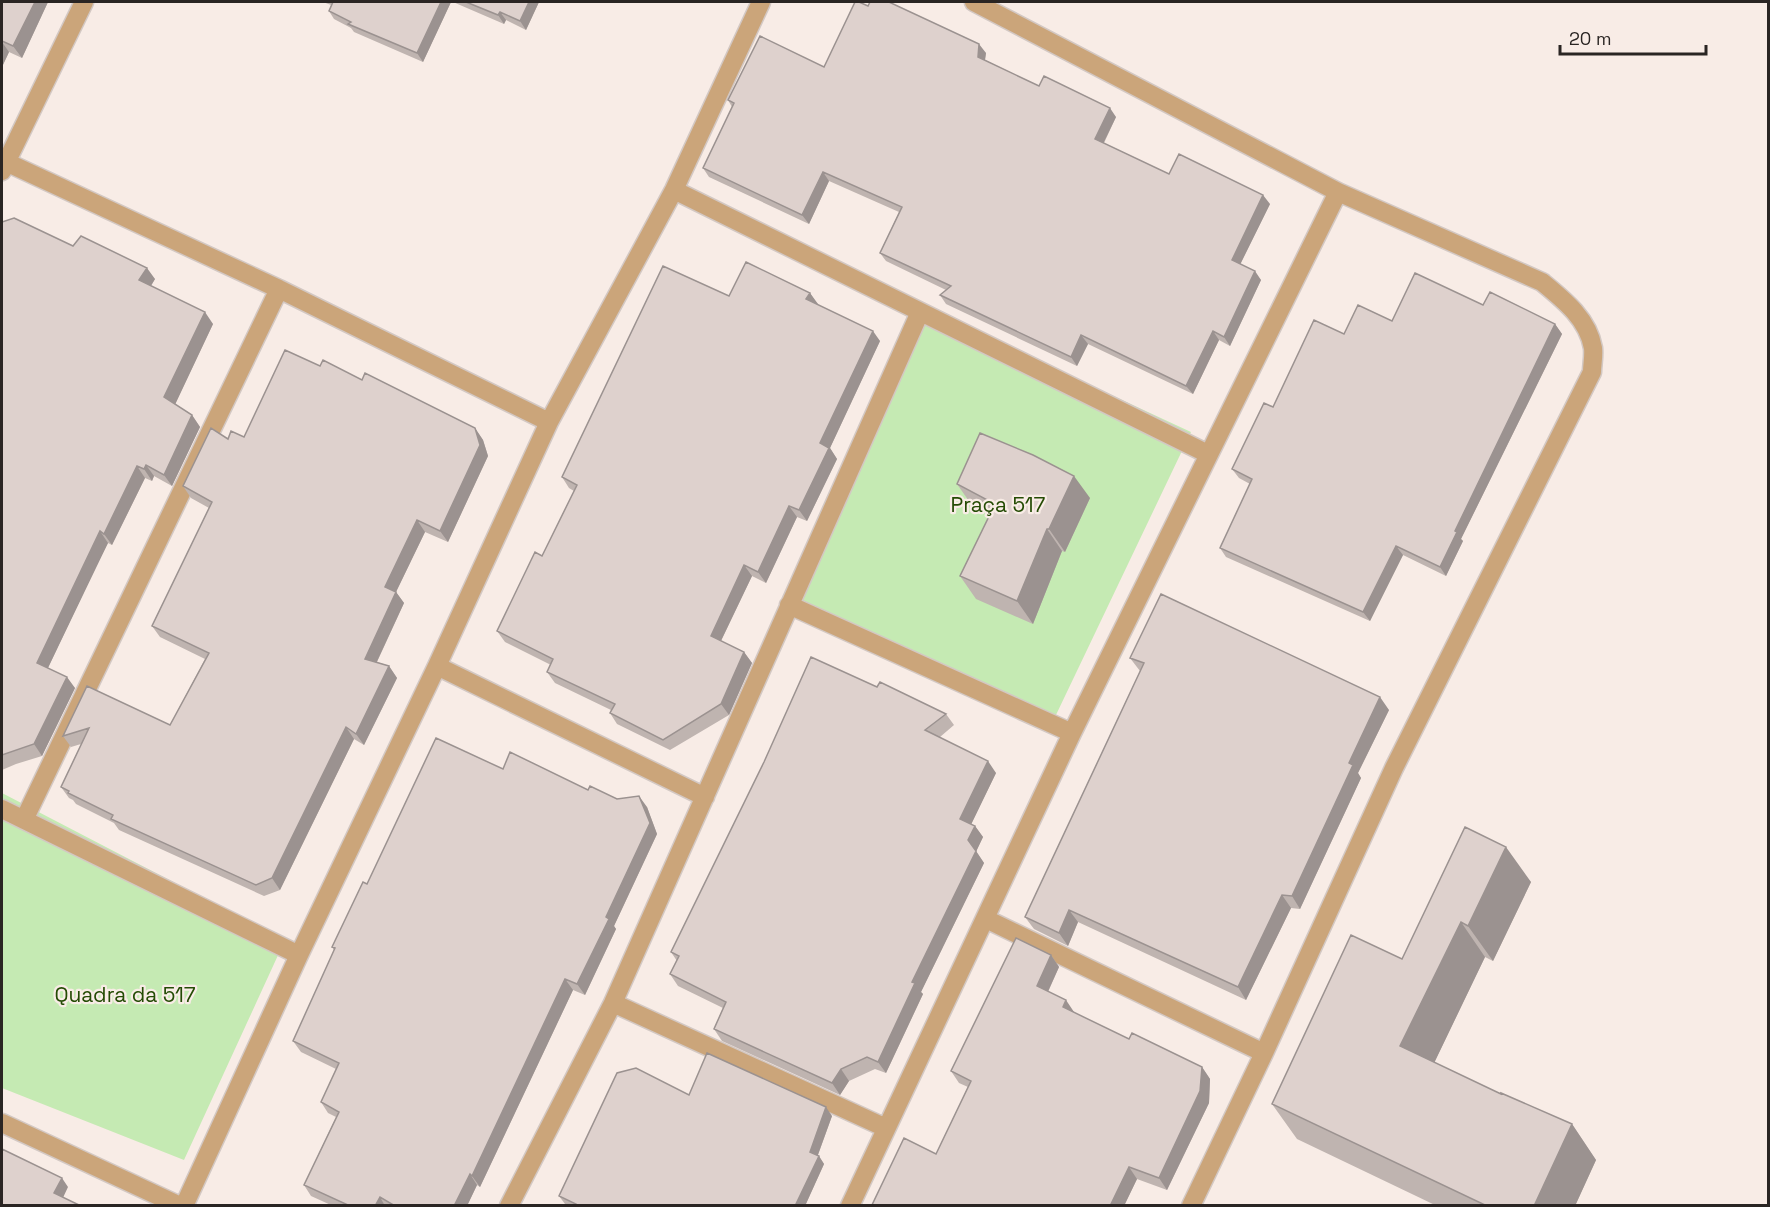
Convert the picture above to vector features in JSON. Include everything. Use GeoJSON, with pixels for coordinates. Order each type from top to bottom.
{"type":"FeatureCollection","features":[{"type":"Feature","properties":{"kind":"street"},"geometry":{"type":"LineString","coordinates":[[84,2],[4,167],[279,289],[549,422]]}},
{"type":"Feature","properties":{"kind":"street"},"geometry":{"type":"LineString","coordinates":[[2,1123],[182,1206],[298,956],[437,666],[549,422],[674,190],[761,2]]}},
{"type":"Feature","properties":{"kind":"street"},"geometry":{"type":"LineString","coordinates":[[974,2],[1338,192],[1542,282],[1568,303],[1585,326],[1593,349],[1592,372],[1394,768],[1264,1053],[1191,1206]]}},
{"type":"Feature","properties":{"kind":"street"},"geometry":{"type":"LineString","coordinates":[[674,190],[1208,454]]}},
{"type":"Feature","properties":{"kind":"street"},"geometry":{"type":"LineString","coordinates":[[850,1206],[1072,733],[1338,192]]}},
{"type":"Feature","properties":{"kind":"street"},"geometry":{"type":"LineString","coordinates":[[24,820],[279,289]]}},
{"type":"Feature","properties":{"kind":"street"},"geometry":{"type":"LineString","coordinates":[[509,1206],[613,1003],[920,312]]}},
{"type":"Feature","properties":{"kind":"street"},"geometry":{"type":"LineString","coordinates":[[789,605],[1072,733]]}},
{"type":"Feature","properties":{"kind":"street"},"geometry":{"type":"LineString","coordinates":[[437,666],[705,797]]}},
{"type":"Feature","properties":{"kind":"street"},"geometry":{"type":"LineString","coordinates":[[2,809],[298,956]]}},
{"type":"Feature","properties":{"kind":"street"},"geometry":{"type":"LineString","coordinates":[[986,919],[1264,1053]]}},
{"type":"Feature","properties":{"kind":"street"},"geometry":{"type":"LineString","coordinates":[[613,1003],[886,1128]]}},
{"type":"Feature","properties":{"kind":"green space","name":"Praça 517"},"geometry":{"type":"Polygon","coordinates":[[[928,310],[1191,432],[1055,717],[801,600],[928,310]]]}},
{"type":"Feature","properties":{"kind":"green space","name":"Quadra da 517"},"geometry":{"type":"Polygon","coordinates":[[[2,793],[285,940],[184,1160],[2,1088],[2,793]]]}},
{"type":"Feature","properties":{"kind":"building"},"geometry":{"type":"Polygon","coordinates":[[[2,2],[35,2],[13,46],[2,41],[2,2]]]}},
{"type":"Feature","properties":{"kind":"building"},"geometry":{"type":"Polygon","coordinates":[[[333,2],[441,2],[417,53],[348,24],[351,22],[329,11],[333,2]]]}},
{"type":"Feature","properties":{"kind":"building"},"geometry":{"type":"Polygon","coordinates":[[[466,2],[529,2],[520,21],[500,12],[498,15],[466,2]]]}},
{"type":"Feature","properties":{"kind":"building"},"geometry":{"type":"Polygon","coordinates":[[[855,2],[868,6],[870,2],[889,2],[979,44],[978,57],[1039,86],[1044,76],[1110,108],[1095,139],[1169,174],[1179,154],[1263,195],[1232,260],[1255,271],[1224,337],[1213,331],[1186,386],[1081,335],[1071,357],[940,295],[951,286],[880,253],[902,207],[823,172],[802,215],[703,168],[734,103],[728,100],[760,36],[824,67],[855,2]]]}},
{"type":"Feature","properties":{"kind":"building"},"geometry":{"type":"Polygon","coordinates":[[[14,218],[73,246],[81,236],[147,268],[139,280],[205,312],[164,397],[192,415],[164,475],[146,465],[144,469],[137,466],[104,534],[100,531],[37,663],[67,677],[34,744],[2,755],[2,222],[14,218]]]}},
{"type":"Feature","properties":{"kind":"building"},"geometry":{"type":"Polygon","coordinates":[[[746,262],[810,293],[806,299],[873,331],[820,443],[829,448],[799,510],[789,506],[758,572],[744,565],[711,636],[744,652],[721,704],[663,740],[610,713],[615,704],[547,672],[553,659],[497,631],[535,552],[542,556],[577,485],[562,477],[663,266],[729,296],[746,262]]]}},
{"type":"Feature","properties":{"kind":"building"},"geometry":{"type":"Polygon","coordinates":[[[1415,273],[1483,305],[1490,292],[1555,324],[1455,531],[1457,532],[1440,567],[1396,546],[1363,612],[1220,548],[1252,479],[1232,469],[1264,403],[1273,407],[1314,320],[1344,334],[1358,305],[1392,321],[1415,273]]]}},
{"type":"Feature","properties":{"kind":"building"},"geometry":{"type":"Polygon","coordinates":[[[285,350],[320,366],[323,360],[362,380],[365,373],[475,428],[480,445],[440,531],[417,520],[385,587],[396,592],[365,659],[389,666],[356,734],[346,727],[272,878],[256,885],[111,819],[113,815],[68,793],[69,791],[61,787],[89,728],[63,736],[87,686],[170,725],[209,653],[152,626],[212,502],[183,486],[211,428],[228,439],[231,431],[244,437],[285,350]]]}},
{"type":"Feature","properties":{"kind":"building"},"geometry":{"type":"Polygon","coordinates":[[[980,433],[1033,455],[1074,476],[1047,529],[1017,601],[960,576],[995,504],[957,484],[980,433]]]}},
{"type":"Feature","properties":{"kind":"building"},"geometry":{"type":"Polygon","coordinates":[[[1161,594],[1380,697],[1349,763],[1353,765],[1292,896],[1282,895],[1238,987],[1069,910],[1059,933],[1025,917],[1144,663],[1130,658],[1161,594]]]}},
{"type":"Feature","properties":{"kind":"building"},"geometry":{"type":"Polygon","coordinates":[[[811,657],[877,687],[880,682],[946,714],[925,730],[988,761],[960,819],[975,826],[968,840],[976,851],[912,982],[915,983],[878,1062],[867,1057],[841,1069],[832,1083],[714,1029],[726,1002],[670,974],[679,956],[671,952],[764,762],[811,657]]]}},
{"type":"Feature","properties":{"kind":"building"},"geometry":{"type":"Polygon","coordinates":[[[436,738],[503,769],[510,752],[588,790],[590,786],[617,799],[639,796],[650,823],[606,917],[609,919],[577,984],[565,979],[472,1176],[470,1174],[454,1206],[395,1206],[380,1197],[375,1206],[350,1206],[304,1185],[339,1112],[321,1102],[339,1063],[293,1041],[335,948],[332,947],[363,882],[367,884],[436,738]]]}},
{"type":"Feature","properties":{"kind":"building"},"geometry":{"type":"Polygon","coordinates":[[[1465,827],[1506,847],[1468,926],[1461,922],[1400,1046],[1501,1094],[1572,1124],[1534,1206],[1487,1206],[1272,1104],[1351,935],[1402,959],[1465,827]]]}},
{"type":"Feature","properties":{"kind":"building"},"geometry":{"type":"Polygon","coordinates":[[[1016,938],[1051,955],[1037,986],[1066,1000],[1063,1007],[1129,1039],[1132,1033],[1202,1067],[1200,1091],[1159,1178],[1129,1167],[1110,1206],[872,1205],[904,1138],[936,1154],[971,1081],[951,1071],[1016,938]]]}},
{"type":"Feature","properties":{"kind":"building"},"geometry":{"type":"Polygon","coordinates":[[[707,1053],[826,1107],[810,1152],[819,1156],[795,1206],[575,1206],[576,1204],[559,1196],[617,1073],[636,1068],[689,1095],[707,1053]]]}},
{"type":"Feature","properties":{"kind":"building"},"geometry":{"type":"Polygon","coordinates":[[[2,1149],[62,1178],[54,1193],[81,1206],[2,1206],[2,1149]]]}}]}
